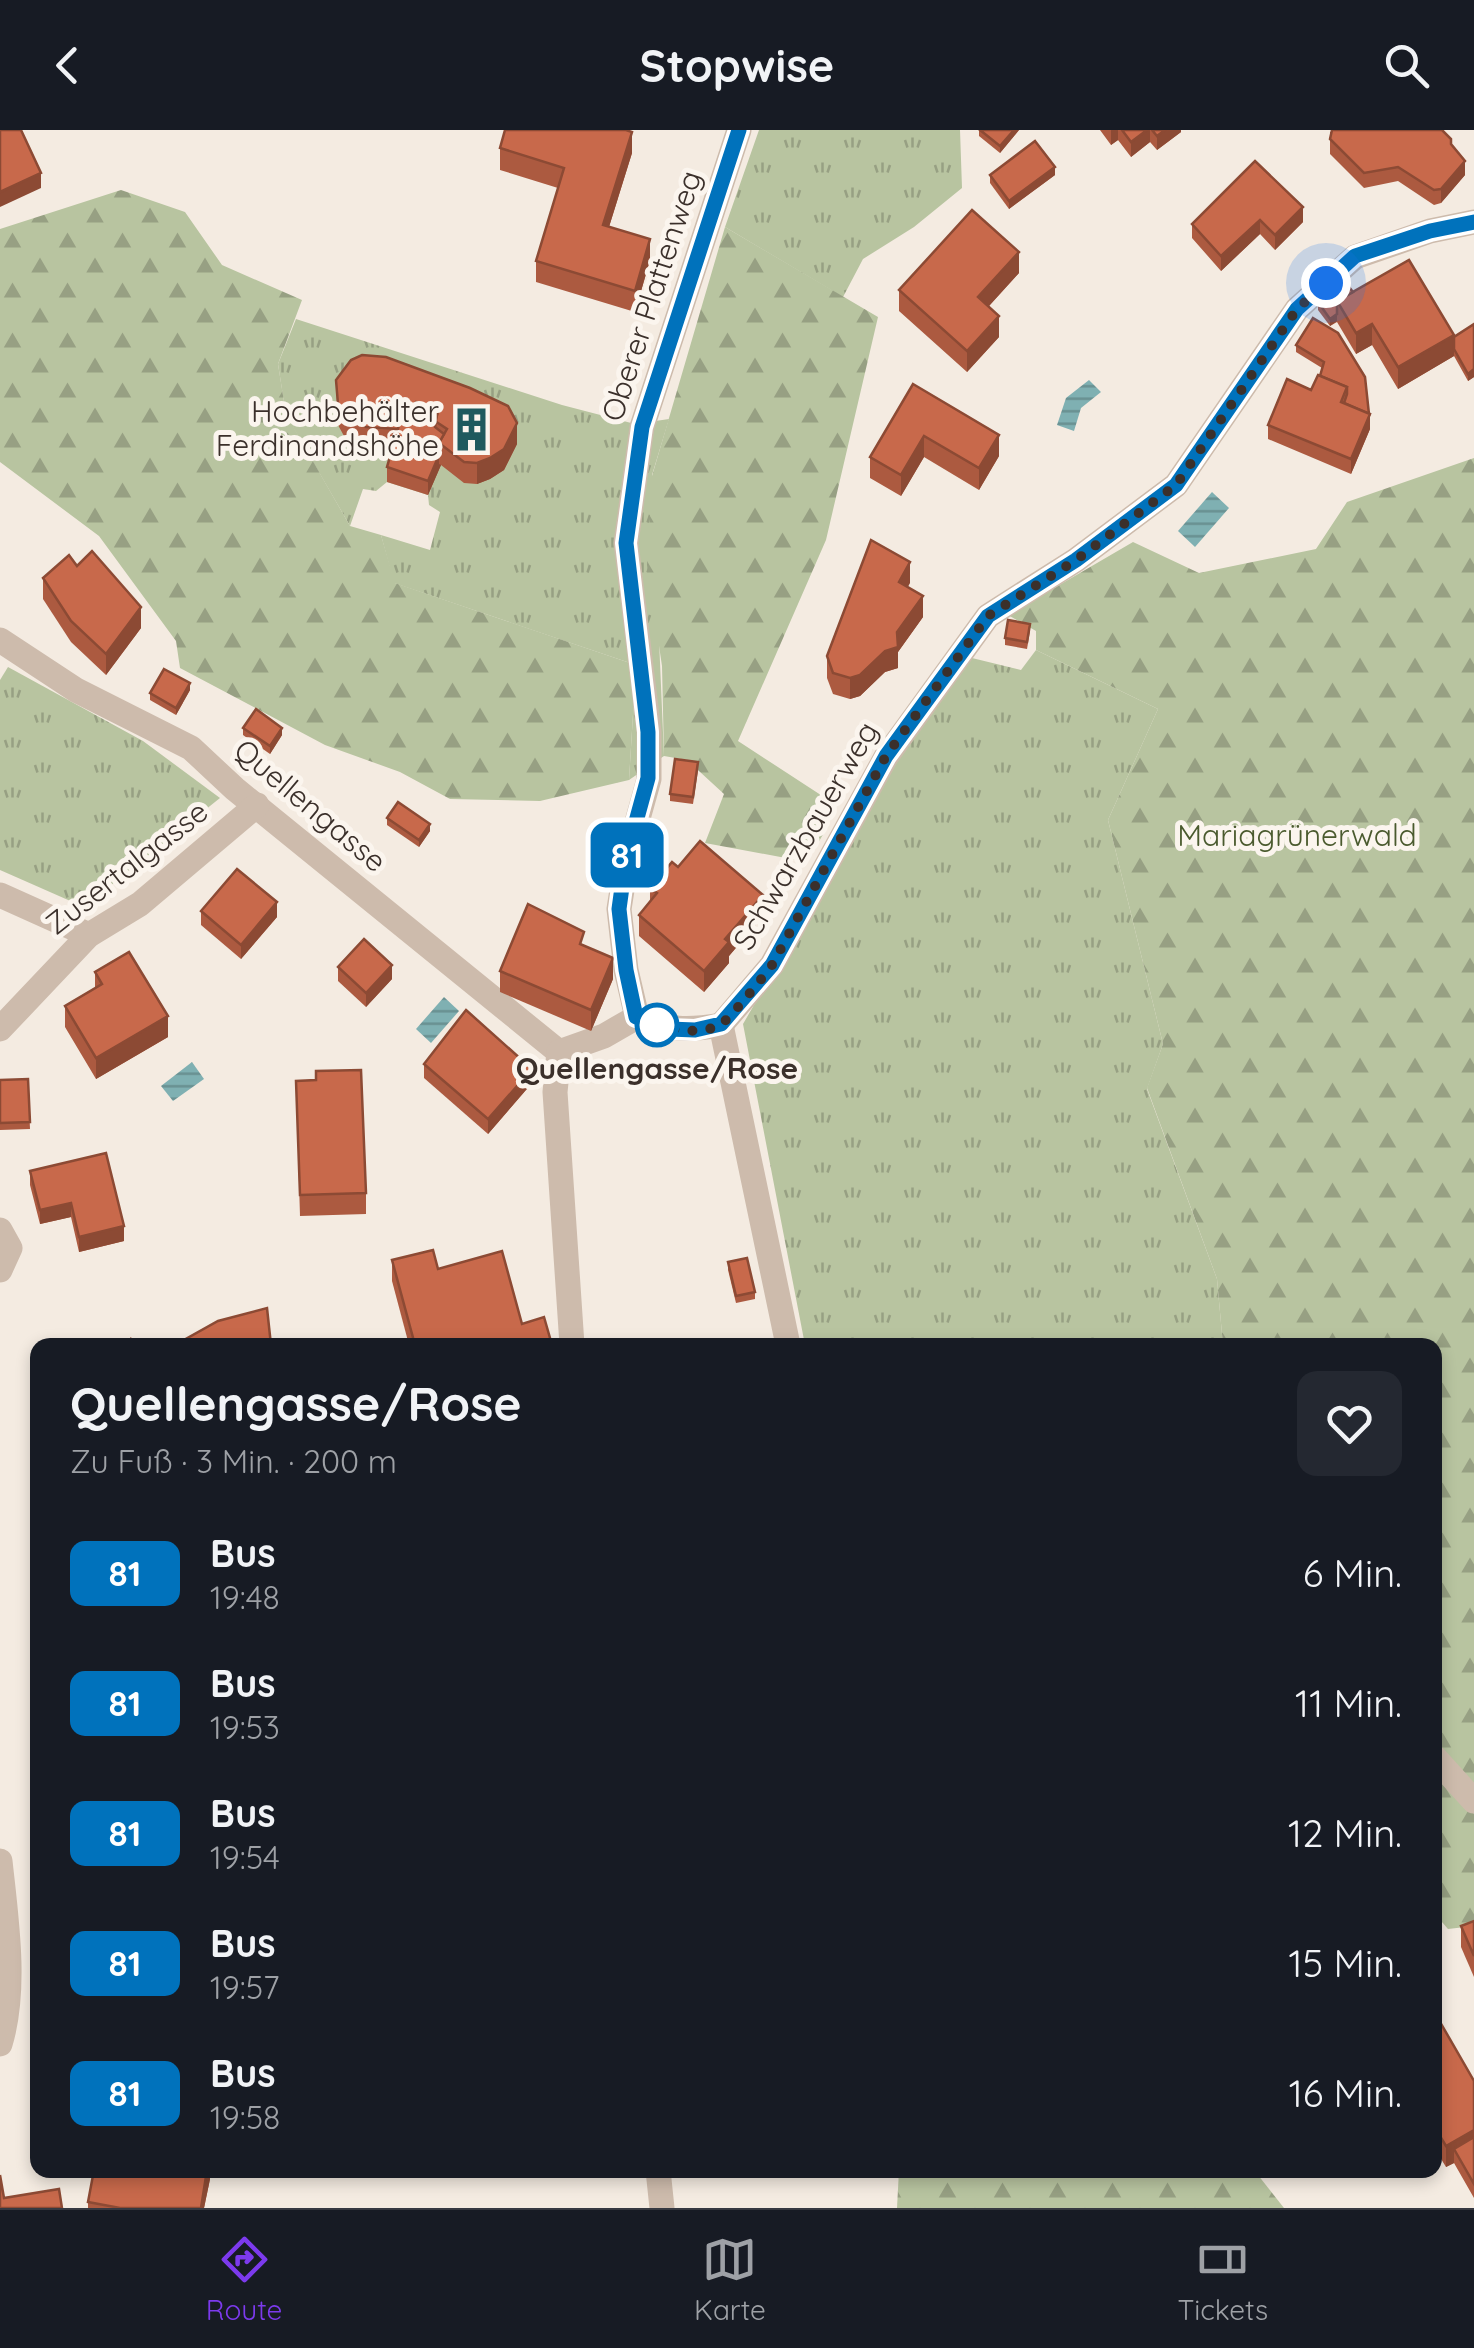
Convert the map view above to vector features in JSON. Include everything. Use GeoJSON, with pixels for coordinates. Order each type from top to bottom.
{"type":"FeatureCollection","features":[{"type":"Feature","properties":{"kind":"street","name":"Oberer Plattenweg"},"geometry":{"type":"LineString","coordinates":[[636,1017],[619,909],[626,858],[648,778],[648,732],[626,543],[642,427],[739,130]]}},
{"type":"Feature","properties":{"kind":"street","name":"Schwarzbauerweg"},"geometry":{"type":"LineString","coordinates":[[721,1024],[772,965],[886,756],[988,616],[1076,560],[1176,485],[1297,309],[1355,256],[1430,231],[1474,222]]}},
{"type":"Feature","properties":{"kind":"street","name":"Quellengasse"},"geometry":{"type":"LineString","coordinates":[[0,640],[76,690],[191,748],[559,1052]]}},
{"type":"Feature","properties":{"kind":"street","name":"Zusertalgasse"},"geometry":{"type":"LineString","coordinates":[[0,1029],[42,980],[89,935],[140,904],[257,805]]}},
{"type":"Feature","properties":{"kind":"street"},"geometry":{"type":"LineString","coordinates":[[0,895],[89,935]]}},
{"type":"Feature","properties":{"kind":"street"},"geometry":{"type":"LineString","coordinates":[[572,1338],[555,1092],[559,1052],[604,1036],[636,1017],[669,1029],[695,1030],[721,1024],[786,1338]]}},
{"type":"Feature","properties":{"kind":"street"},"geometry":{"type":"LineString","coordinates":[[0,1230],[10,1248],[0,1270]]}},
{"type":"Feature","properties":{"kind":"street"},"geometry":{"type":"LineString","coordinates":[[1442,1764],[1474,1801]]}},
{"type":"Feature","properties":{"kind":"street"},"geometry":{"type":"LineString","coordinates":[[0,1861],[9,1946],[0,2044]]}},
{"type":"Feature","properties":{"kind":"street"},"geometry":{"type":"LineString","coordinates":[[659,2178],[662,2208]]}},
{"type":"Feature","properties":{"kind":"green space"},"geometry":{"type":"Polygon","coordinates":[[[759,130],[960,130],[962,188],[914,227],[863,259],[843,297],[725,227],[759,130]]]}},
{"type":"Feature","properties":{"kind":"green space"},"geometry":{"type":"Polygon","coordinates":[[[121,190],[185,212],[222,265],[302,300],[278,364],[286,414],[350,526],[381,535],[395,583],[636,665],[629,780],[540,801],[450,799],[400,772],[325,745],[180,668],[176,641],[99,536],[0,462],[0,229],[121,190]]]}},
{"type":"Feature","properties":{"kind":"green space"},"geometry":{"type":"Polygon","coordinates":[[[725,227],[878,317],[826,540],[738,741],[830,801],[825,831],[807,862],[705,843],[724,794],[687,760],[664,756],[662,666],[647,565],[652,476],[725,227]]]}},
{"type":"Feature","properties":{"kind":"green space"},"geometry":{"type":"Polygon","coordinates":[[[296,319],[562,405],[635,424],[669,419],[652,475],[664,756],[629,780],[636,665],[394,583],[381,535],[430,550],[440,512],[429,505],[428,495],[387,482],[376,491],[363,489],[350,526],[286,415],[278,364],[296,319]]]}},
{"type":"Feature","properties":{"kind":"green space","name":"Mariagrünerwald"},"geometry":{"type":"Polygon","coordinates":[[[1474,458],[1474,1786],[1442,1755],[1442,1338],[1222,1338],[1217,1279],[1147,1088],[1163,1044],[1108,820],[1158,709],[1036,650],[1036,631],[1008,615],[1133,542],[1199,573],[1316,549],[1347,502],[1474,458]]]}},
{"type":"Feature","properties":{"kind":"green space"},"geometry":{"type":"Polygon","coordinates":[[[1036,650],[1158,709],[1108,820],[1163,1044],[1147,1089],[1217,1279],[1222,1338],[804,1338],[743,1024],[904,746],[972,658],[1021,670],[1036,650]]]}},
{"type":"Feature","properties":{"kind":"green space"},"geometry":{"type":"Polygon","coordinates":[[[8,667],[143,741],[220,798],[84,907],[0,870],[0,680],[8,667]]]}},
{"type":"Feature","properties":{"kind":"green space"},"geometry":{"type":"Polygon","coordinates":[[[1442,1772],[1474,1790],[1474,1926],[1448,1929],[1442,1922],[1442,1772]]]}},
{"type":"Feature","properties":{"kind":"green space"},"geometry":{"type":"Polygon","coordinates":[[[899,2178],[1260,2178],[1284,2208],[897,2208],[899,2178]]]}},
{"type":"Feature","properties":{"kind":"water"},"geometry":{"type":"Polygon","coordinates":[[[1089,380],[1101,392],[1081,408],[1074,431],[1057,425],[1066,398],[1089,380]]]}},
{"type":"Feature","properties":{"kind":"water"},"geometry":{"type":"Polygon","coordinates":[[[1212,492],[1229,508],[1195,547],[1178,531],[1212,492]]]}},
{"type":"Feature","properties":{"kind":"water"},"geometry":{"type":"Polygon","coordinates":[[[444,997],[459,1011],[431,1043],[416,1029],[444,997]]]}},
{"type":"Feature","properties":{"kind":"water"},"geometry":{"type":"Polygon","coordinates":[[[192,1062],[204,1079],[173,1101],[161,1086],[192,1062]]]}},
{"type":"Feature","properties":{"kind":"building"},"geometry":{"type":"Polygon","coordinates":[[[0,130],[21,130],[41,173],[0,192],[0,130]]]}},
{"type":"Feature","properties":{"kind":"building"},"geometry":{"type":"Polygon","coordinates":[[[505,130],[632,132],[603,225],[650,239],[635,291],[536,261],[564,168],[500,148],[505,130]]]}},
{"type":"Feature","properties":{"kind":"building"},"geometry":{"type":"Polygon","coordinates":[[[980,130],[1014,130],[1000,146],[980,130]]]}},
{"type":"Feature","properties":{"kind":"building"},"geometry":{"type":"Polygon","coordinates":[[[1122,130],[1147,130],[1131,142],[1122,130]]]}},
{"type":"Feature","properties":{"kind":"building"},"geometry":{"type":"Polygon","coordinates":[[[1332,130],[1442,130],[1465,161],[1441,189],[1434,190],[1398,167],[1364,173],[1330,139],[1332,130]]]}},
{"type":"Feature","properties":{"kind":"building"},"geometry":{"type":"Polygon","coordinates":[[[1035,141],[1055,167],[1009,201],[990,175],[1035,141]]]}},
{"type":"Feature","properties":{"kind":"building"},"geometry":{"type":"Polygon","coordinates":[[[1255,161],[1303,207],[1275,235],[1260,220],[1221,256],[1192,224],[1255,161]]]}},
{"type":"Feature","properties":{"kind":"building"},"geometry":{"type":"Polygon","coordinates":[[[972,210],[1019,252],[978,297],[999,316],[967,351],[899,290],[972,210]]]}},
{"type":"Feature","properties":{"kind":"building"},"geometry":{"type":"Polygon","coordinates":[[[1409,260],[1454,335],[1398,367],[1372,324],[1356,333],[1337,301],[1409,260]]]}},
{"type":"Feature","properties":{"kind":"building"},"geometry":{"type":"Polygon","coordinates":[[[1346,283],[1353,292],[1337,301],[1337,314],[1330,319],[1318,302],[1346,283]]]}},
{"type":"Feature","properties":{"kind":"building"},"geometry":{"type":"Polygon","coordinates":[[[1313,318],[1338,333],[1365,377],[1369,414],[1344,403],[1347,387],[1320,376],[1324,362],[1296,345],[1313,318]]]}},
{"type":"Feature","properties":{"kind":"building"},"geometry":{"type":"Polygon","coordinates":[[[1474,324],[1474,369],[1468,374],[1454,349],[1454,337],[1474,324]]]}},
{"type":"Feature","properties":{"kind":"building","name":"Hochbehälter Ferdinandshöhe"},"geometry":{"type":"Polygon","coordinates":[[[362,355],[386,357],[508,406],[517,423],[504,449],[477,463],[464,462],[439,443],[447,429],[435,421],[439,409],[416,402],[411,412],[404,409],[400,415],[398,429],[366,427],[344,415],[338,404],[336,380],[351,360],[362,355]]]}},
{"type":"Feature","properties":{"kind":"building"},"geometry":{"type":"Polygon","coordinates":[[[1318,375],[1347,387],[1341,402],[1370,414],[1351,459],[1268,425],[1287,379],[1311,390],[1318,375]]]}},
{"type":"Feature","properties":{"kind":"building"},"geometry":{"type":"Polygon","coordinates":[[[913,384],[999,435],[979,468],[924,436],[901,475],[870,457],[913,384]]]}},
{"type":"Feature","properties":{"kind":"building","name":"Hochbehälter Ferdinandshöhe"},"geometry":{"type":"Polygon","coordinates":[[[416,409],[437,415],[435,427],[444,434],[428,481],[387,467],[400,422],[404,415],[411,418],[416,409]]]}},
{"type":"Feature","properties":{"kind":"building"},"geometry":{"type":"Polygon","coordinates":[[[871,540],[910,562],[899,582],[923,596],[897,632],[898,647],[885,651],[860,675],[850,678],[833,673],[827,656],[871,540]]]}},
{"type":"Feature","properties":{"kind":"building"},"geometry":{"type":"Polygon","coordinates":[[[92,551],[141,607],[106,654],[71,621],[43,578],[69,555],[77,566],[92,551]]]}},
{"type":"Feature","properties":{"kind":"building"},"geometry":{"type":"Polygon","coordinates":[[[1008,620],[1030,624],[1027,642],[1005,638],[1008,620]]]}},
{"type":"Feature","properties":{"kind":"building"},"geometry":{"type":"Polygon","coordinates":[[[164,669],[190,683],[176,708],[150,693],[164,669]]]}},
{"type":"Feature","properties":{"kind":"building"},"geometry":{"type":"Polygon","coordinates":[[[256,709],[282,728],[270,746],[243,728],[256,709]]]}},
{"type":"Feature","properties":{"kind":"building"},"geometry":{"type":"Polygon","coordinates":[[[675,759],[698,762],[693,797],[670,794],[675,759]]]}},
{"type":"Feature","properties":{"kind":"building"},"geometry":{"type":"Polygon","coordinates":[[[398,802],[430,824],[419,840],[387,818],[398,802]]]}},
{"type":"Feature","properties":{"kind":"building"},"geometry":{"type":"Polygon","coordinates":[[[700,841],[763,895],[725,939],[729,942],[704,971],[639,915],[657,893],[650,888],[672,862],[678,867],[700,841]]]}},
{"type":"Feature","properties":{"kind":"building"},"geometry":{"type":"Polygon","coordinates":[[[237,869],[277,902],[241,945],[201,911],[237,869]]]}},
{"type":"Feature","properties":{"kind":"building"},"geometry":{"type":"Polygon","coordinates":[[[528,904],[584,932],[580,944],[613,958],[591,1010],[500,971],[528,904]]]}},
{"type":"Feature","properties":{"kind":"building"},"geometry":{"type":"Polygon","coordinates":[[[364,939],[392,965],[366,993],[338,967],[364,939]]]}},
{"type":"Feature","properties":{"kind":"building"},"geometry":{"type":"Polygon","coordinates":[[[129,952],[168,1016],[96,1058],[65,1006],[102,984],[95,972],[129,952]]]}},
{"type":"Feature","properties":{"kind":"building"},"geometry":{"type":"Polygon","coordinates":[[[466,1010],[532,1069],[488,1119],[424,1064],[466,1010]]]}},
{"type":"Feature","properties":{"kind":"building"},"geometry":{"type":"Polygon","coordinates":[[[361,1070],[366,1193],[300,1195],[296,1081],[316,1080],[316,1071],[361,1070]]]}},
{"type":"Feature","properties":{"kind":"building"},"geometry":{"type":"Polygon","coordinates":[[[28,1079],[30,1122],[0,1123],[0,1080],[28,1079]]]}},
{"type":"Feature","properties":{"kind":"building"},"geometry":{"type":"Polygon","coordinates":[[[106,1153],[124,1226],[79,1237],[71,1203],[40,1210],[30,1171],[106,1153]]]}},
{"type":"Feature","properties":{"kind":"building"},"geometry":{"type":"Polygon","coordinates":[[[433,1250],[438,1269],[502,1251],[522,1324],[544,1317],[550,1338],[413,1338],[392,1260],[433,1250]]]}},
{"type":"Feature","properties":{"kind":"building"},"geometry":{"type":"Polygon","coordinates":[[[747,1258],[755,1292],[736,1296],[728,1262],[747,1258]]]}},
{"type":"Feature","properties":{"kind":"building"},"geometry":{"type":"Polygon","coordinates":[[[267,1308],[270,1338],[188,1338],[218,1321],[267,1308]]]}},
{"type":"Feature","properties":{"kind":"building"},"geometry":{"type":"Polygon","coordinates":[[[1474,1921],[1474,1956],[1461,1926],[1474,1921]]]}},
{"type":"Feature","properties":{"kind":"building"},"geometry":{"type":"Polygon","coordinates":[[[1442,2025],[1474,2081],[1474,2130],[1446,2146],[1442,2139],[1442,2025]]]}},
{"type":"Feature","properties":{"kind":"building"},"geometry":{"type":"Polygon","coordinates":[[[1474,2137],[1474,2184],[1454,2149],[1474,2137]]]}},
{"type":"Feature","properties":{"kind":"building"},"geometry":{"type":"Polygon","coordinates":[[[0,2175],[4,2198],[59,2189],[62,2208],[0,2208],[0,2175]]]}},
{"type":"Feature","properties":{"kind":"building"},"geometry":{"type":"Polygon","coordinates":[[[92,2178],[206,2178],[201,2208],[120,2208],[88,2202],[92,2178]]]}},
{"type":"Feature","properties":{"kind":"bus line","name":"81"},"geometry":{"type":"LineString","coordinates":[[739,130],[642,427],[626,543],[648,732],[648,778],[626,858],[619,909],[636,1017],[669,1029],[695,1030],[721,1024],[772,965],[886,756],[988,616],[1076,560],[1176,485],[1297,309],[1355,256],[1430,231],[1474,222]]}},
{"type":"Feature","properties":{"kind":"place","name":"Hochbehälter Ferdinandshöhe"},"geometry":{"type":"Point","coordinates":[472,429]}},
{"type":"Feature","properties":{"kind":"place","name":"Quellengasse/Rose"},"geometry":{"type":"Point","coordinates":[657,1025]}},
{"type":"Feature","properties":{"kind":"route"},"geometry":{"type":"LineString","coordinates":[[657,1025],[695,1030],[721,1024],[750,993],[772,965],[886,756],[988,616],[1076,560],[1176,485],[1297,309],[1326,283]]}}]}
